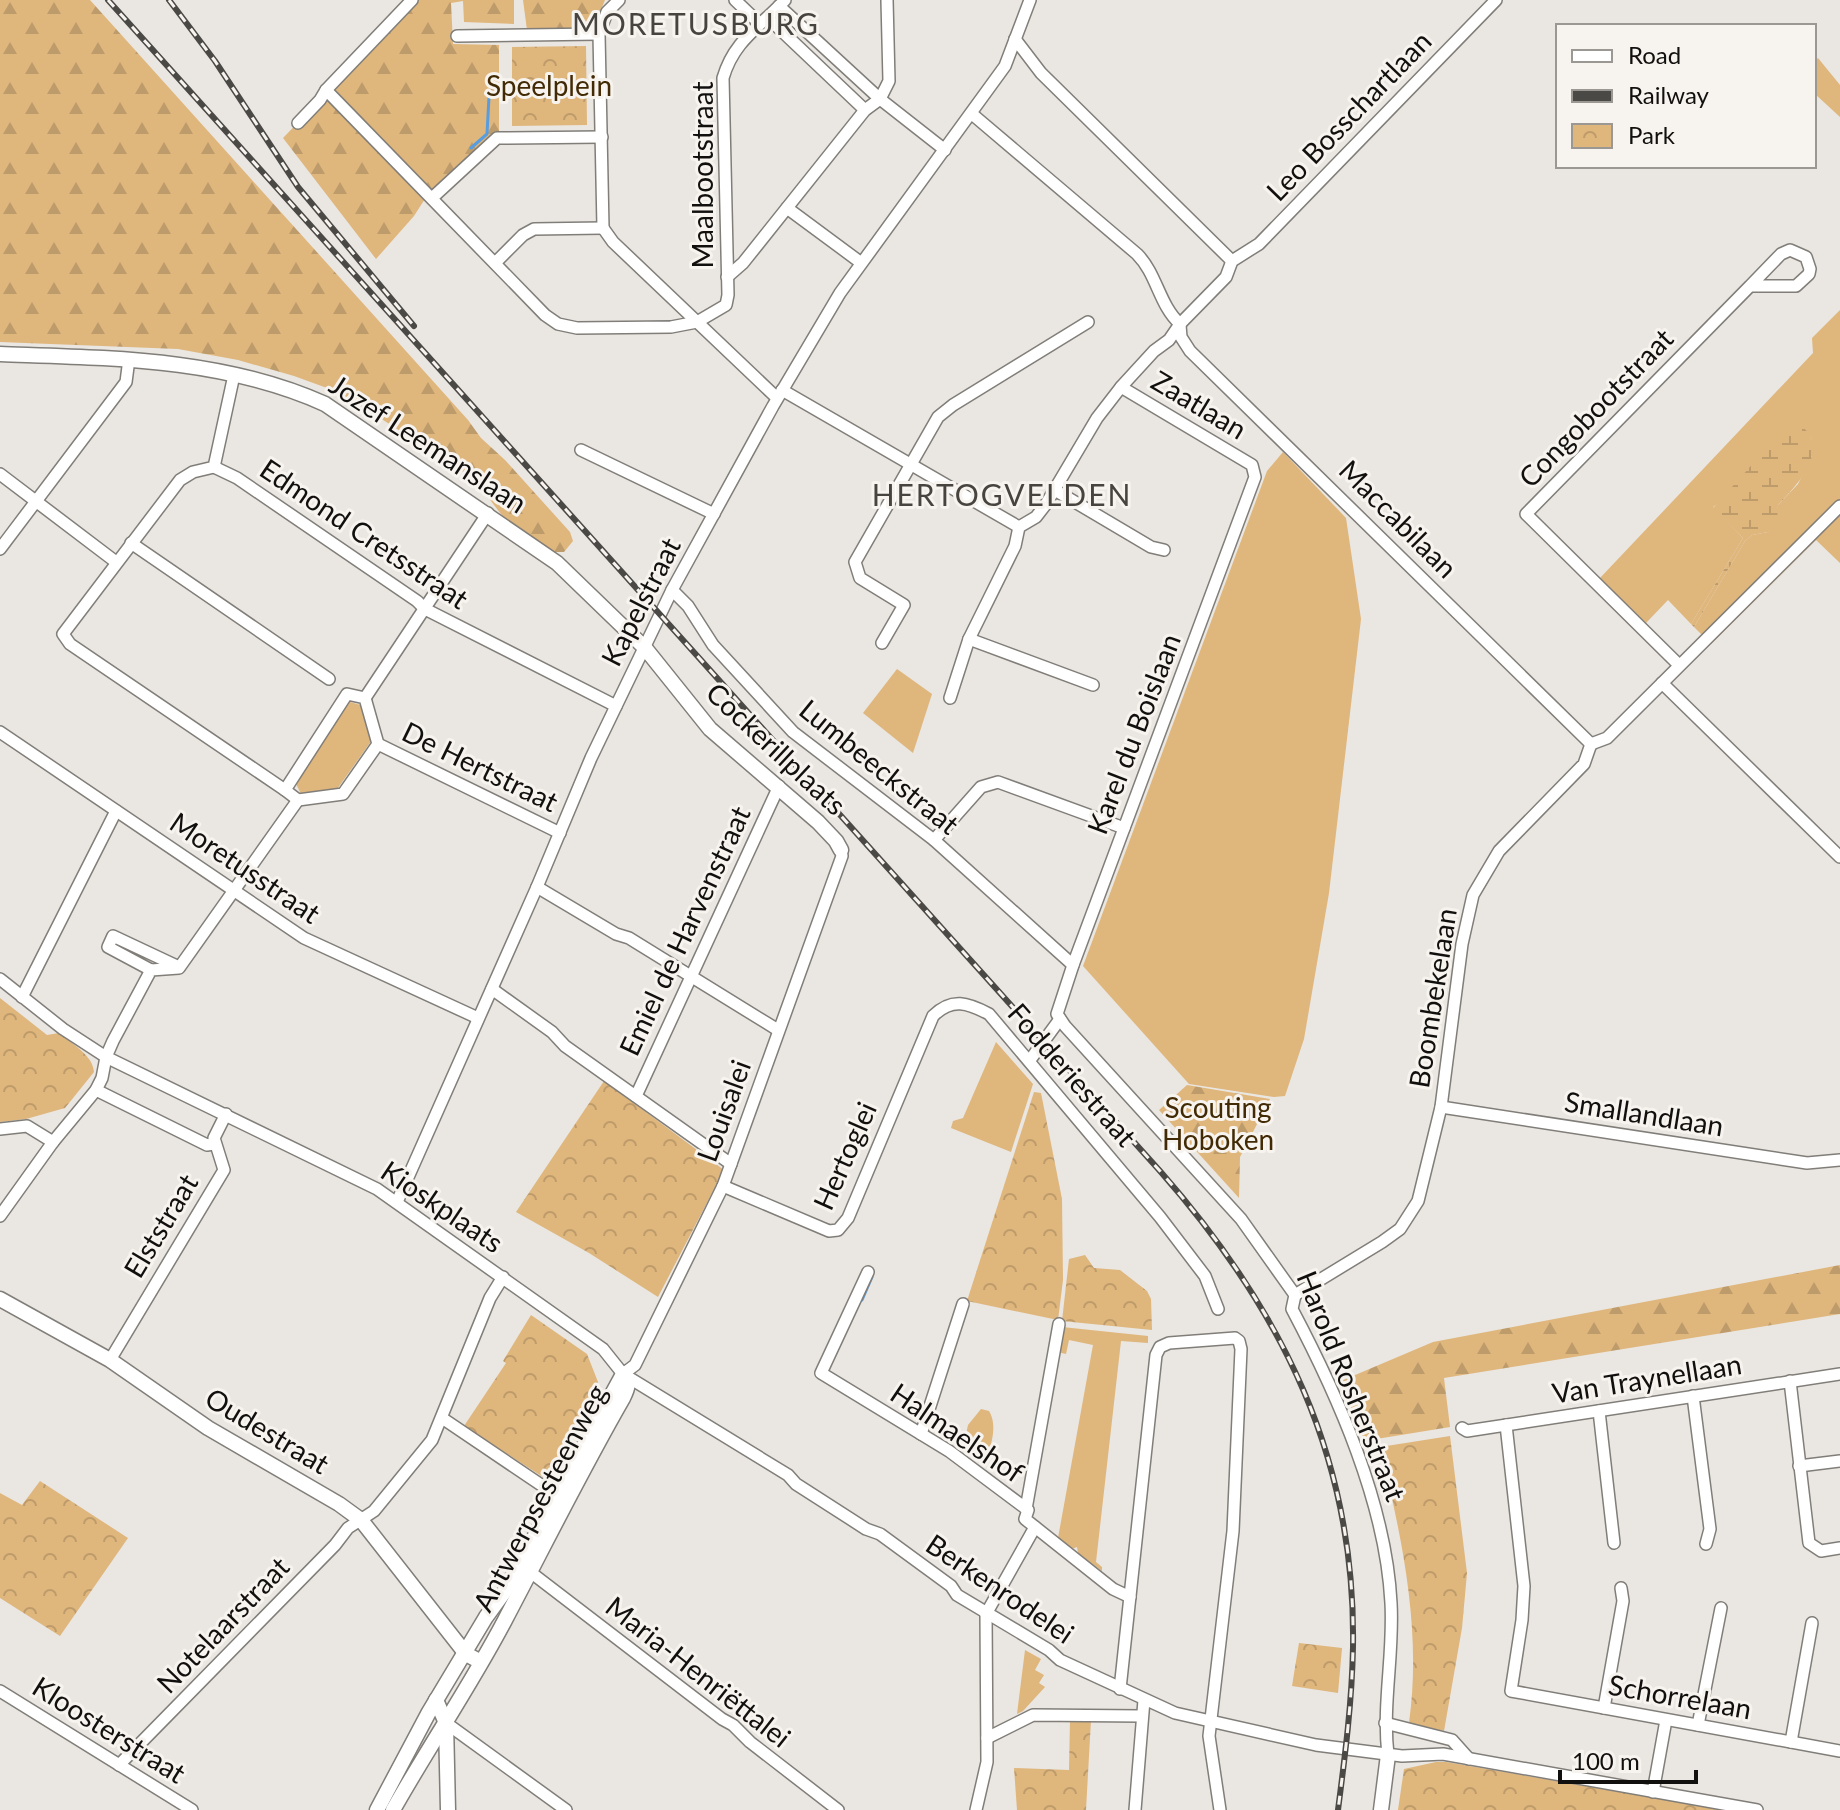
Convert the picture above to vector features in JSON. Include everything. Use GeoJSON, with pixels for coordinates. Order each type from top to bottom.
{"type":"FeatureCollection","features":[{"type":"Feature","properties":{"kind":"street"},"geometry":{"type":"LineString","coordinates":[[298,123],[412,0]]}},
{"type":"Feature","properties":{"kind":"street"},"geometry":{"type":"LineString","coordinates":[[619,0],[607,12],[599,34],[603,228],[613,242],[697,322],[780,394],[1019,527],[1015,546],[969,639],[950,698]]}},
{"type":"Feature","properties":{"kind":"street"},"geometry":{"type":"LineString","coordinates":[[735,0],[763,20],[865,110]]}},
{"type":"Feature","properties":{"kind":"street"},"geometry":{"type":"LineString","coordinates":[[727,277],[743,263],[865,110],[880,99],[889,81],[887,0]]}},
{"type":"Feature","properties":{"kind":"street","name":"Kapelstraat"},"geometry":{"type":"LineString","coordinates":[[397,1202],[591,758],[672,590],[780,394],[860,262],[1005,66],[1030,0]]}},
{"type":"Feature","properties":{"kind":"street","name":"Leo Bosschartlaan"},"geometry":{"type":"LineString","coordinates":[[1019,527],[1036,517],[1097,418],[1121,387],[1226,277],[1232,261],[1259,244],[1496,0]]}},
{"type":"Feature","properties":{"kind":"street"},"geometry":{"type":"LineString","coordinates":[[782,3],[880,99],[945,150]]}},
{"type":"Feature","properties":{"kind":"street","name":"Maalbootstraat"},"geometry":{"type":"LineString","coordinates":[[697,322],[726,305],[723,78],[732,53],[782,3]]}},
{"type":"Feature","properties":{"kind":"street"},"geometry":{"type":"LineString","coordinates":[[457,36],[599,34]]}},
{"type":"Feature","properties":{"kind":"street"},"geometry":{"type":"LineString","coordinates":[[1015,39],[1041,73],[1232,261]]}},
{"type":"Feature","properties":{"kind":"street"},"geometry":{"type":"LineString","coordinates":[[1005,66],[1029,57]]}},
{"type":"Feature","properties":{"kind":"street"},"geometry":{"type":"LineString","coordinates":[[326,90],[545,315],[558,324],[591,329],[671,327],[697,322]]}},
{"type":"Feature","properties":{"kind":"street","name":"Maccabilaan"},"geometry":{"type":"LineString","coordinates":[[972,114],[1148,265],[1168,313],[1180,324],[1181,337],[1190,351],[1591,744]]}},
{"type":"Feature","properties":{"kind":"street"},"geometry":{"type":"LineString","coordinates":[[432,198],[497,138],[602,137]]}},
{"type":"Feature","properties":{"kind":"street"},"geometry":{"type":"LineString","coordinates":[[787,208],[860,262]]}},
{"type":"Feature","properties":{"kind":"street"},"geometry":{"type":"LineString","coordinates":[[495,263],[523,235],[534,229],[603,228]]}},
{"type":"Feature","properties":{"kind":"street","name":"Congobootstraat"},"geometry":{"type":"LineString","coordinates":[[1679,665],[1526,514],[1781,254],[1790,250],[1806,257],[1809,274],[1796,286],[1750,286]]}},
{"type":"Feature","properties":{"kind":"street"},"geometry":{"type":"LineString","coordinates":[[882,643],[904,605],[860,578],[855,562],[938,417],[1088,322]]}},
{"type":"Feature","properties":{"kind":"street","name":"Jozef Leemanslaan"},"geometry":{"type":"LineString","coordinates":[[0,354],[129,359],[234,375],[302,393],[325,404],[557,563],[645,648]]}},
{"type":"Feature","properties":{"kind":"street"},"geometry":{"type":"LineString","coordinates":[[0,549],[126,382],[129,359]]}},
{"type":"Feature","properties":{"kind":"street"},"geometry":{"type":"LineString","coordinates":[[234,375],[214,467],[193,472],[180,480],[63,634],[70,644],[298,800],[343,794],[378,744],[365,698],[488,513]]}},
{"type":"Feature","properties":{"kind":"street","name":"Zaatlaan"},"geometry":{"type":"LineString","coordinates":[[1121,387],[1252,465]]}},
{"type":"Feature","properties":{"kind":"street"},"geometry":{"type":"LineString","coordinates":[[581,450],[714,514]]}},
{"type":"Feature","properties":{"kind":"street","name":"Karel du Boislaan"},"geometry":{"type":"LineString","coordinates":[[1060,1019],[1058,1008],[1073,965],[1251,494],[1255,477],[1252,465]]}},
{"type":"Feature","properties":{"kind":"street","name":"Edmond Cretsstraat"},"geometry":{"type":"LineString","coordinates":[[214,467],[237,478],[425,609],[616,706]]}},
{"type":"Feature","properties":{"kind":"street"},"geometry":{"type":"LineString","coordinates":[[0,474],[116,562]]}},
{"type":"Feature","properties":{"kind":"street"},"geometry":{"type":"LineString","coordinates":[[1053,489],[1151,547],[1164,550]]}},
{"type":"Feature","properties":{"kind":"street","name":"Boombekelaan"},"geometry":{"type":"LineString","coordinates":[[1295,1295],[1382,1242],[1400,1229],[1409,1217],[1424,1184],[1441,1107],[1462,944],[1473,895],[1499,851],[1584,764],[1591,744],[1607,738],[1840,506]]}},
{"type":"Feature","properties":{"kind":"street"},"geometry":{"type":"LineString","coordinates":[[131,543],[329,679]]}},
{"type":"Feature","properties":{"kind":"street","name":"Lumbeeckstraat"},"geometry":{"type":"LineString","coordinates":[[672,590],[688,606],[713,645],[793,732],[934,840],[1073,965]]}},
{"type":"Feature","properties":{"kind":"street"},"geometry":{"type":"LineString","coordinates":[[969,639],[1093,685]]}},
{"type":"Feature","properties":{"kind":"street","name":"Cockerillplaats"},"geometry":{"type":"LineString","coordinates":[[645,648],[710,729],[818,822],[841,850]]}},
{"type":"Feature","properties":{"kind":"street"},"geometry":{"type":"LineString","coordinates":[[1662,683],[1840,857]]}},
{"type":"Feature","properties":{"kind":"street"},"geometry":{"type":"LineString","coordinates":[[285,790],[347,694],[365,698]]}},
{"type":"Feature","properties":{"kind":"street","name":"Moretusstraat"},"geometry":{"type":"LineString","coordinates":[[0,732],[304,938],[478,1018]]}},
{"type":"Feature","properties":{"kind":"street","name":"De Hertstraat"},"geometry":{"type":"LineString","coordinates":[[378,744],[560,833]]}},
{"type":"Feature","properties":{"kind":"street"},"geometry":{"type":"LineString","coordinates":[[934,840],[981,787],[998,782],[1124,828]]}},
{"type":"Feature","properties":{"kind":"street","name":"Emiel de Harvenstraat"},"geometry":{"type":"LineString","coordinates":[[636,1096],[779,786]]}},
{"type":"Feature","properties":{"kind":"street"},"geometry":{"type":"LineString","coordinates":[[179,968],[298,800]]}},
{"type":"Feature","properties":{"kind":"street"},"geometry":{"type":"LineString","coordinates":[[22,997],[116,811]]}},
{"type":"Feature","properties":{"kind":"street","name":"Louisalei"},"geometry":{"type":"LineString","coordinates":[[623,1374],[635,1365],[723,1186],[842,856],[841,850]]}},
{"type":"Feature","properties":{"kind":"street"},"geometry":{"type":"LineString","coordinates":[[537,887],[778,1030]]}},
{"type":"Feature","properties":{"kind":"street"},"geometry":{"type":"LineString","coordinates":[[113,936],[179,968],[151,970],[108,947],[113,936]]}},
{"type":"Feature","properties":{"kind":"street"},"geometry":{"type":"LineString","coordinates":[[0,1216],[53,1142],[96,1090],[106,1057],[151,970]]}},
{"type":"Feature","properties":{"kind":"street","name":"Kioskplaats"},"geometry":{"type":"LineString","coordinates":[[0,979],[63,1029],[106,1057],[366,1182],[603,1349],[623,1374]]}},
{"type":"Feature","properties":{"kind":"street"},"geometry":{"type":"LineString","coordinates":[[492,989],[552,1032],[565,1046],[731,1164]]}},
{"type":"Feature","properties":{"kind":"street","name":"Fodderiestraat"},"geometry":{"type":"LineString","coordinates":[[960,1002],[989,1014],[1030,1060],[1182,1245],[1205,1276],[1218,1309]]}},
{"type":"Feature","properties":{"kind":"street","name":"Hertoglei"},"geometry":{"type":"LineString","coordinates":[[723,1186],[829,1231],[838,1230],[848,1218],[933,1016],[946,1006],[960,1002]]}},
{"type":"Feature","properties":{"kind":"street"},"geometry":{"type":"LineString","coordinates":[[1030,1060],[1060,1019]]}},
{"type":"Feature","properties":{"kind":"street","name":"Harold Rosherstraat"},"geometry":{"type":"LineString","coordinates":[[1060,1019],[1241,1219],[1295,1295],[1292,1309],[1371,1488],[1391,1602],[1385,1723],[1388,1755]]}},
{"type":"Feature","properties":{"kind":"street"},"geometry":{"type":"LineString","coordinates":[[96,1090],[207,1145],[214,1144]]}},
{"type":"Feature","properties":{"kind":"street","name":"Smallandlaan"},"geometry":{"type":"LineString","coordinates":[[1441,1107],[1807,1163],[1840,1160]]}},
{"type":"Feature","properties":{"kind":"street","name":"Elststraat"},"geometry":{"type":"LineString","coordinates":[[110,1360],[224,1170],[214,1144],[221,1112]]}},
{"type":"Feature","properties":{"kind":"street"},"geometry":{"type":"LineString","coordinates":[[0,1129],[27,1126],[53,1142]]}},
{"type":"Feature","properties":{"kind":"street","name":"Halmaelshof"},"geometry":{"type":"LineString","coordinates":[[868,1272],[821,1373],[949,1451],[1028,1510],[1025,1519],[1113,1589],[1130,1597]]}},
{"type":"Feature","properties":{"kind":"street","name":"Notelaarstraat"},"geometry":{"type":"LineString","coordinates":[[119,1765],[335,1545],[348,1528],[374,1511],[432,1440],[490,1298],[503,1277]]}},
{"type":"Feature","properties":{"kind":"street","name":"Oudestraat"},"geometry":{"type":"LineString","coordinates":[[0,1299],[110,1360],[208,1428],[361,1520],[466,1654]]}},
{"type":"Feature","properties":{"kind":"street"},"geometry":{"type":"LineString","coordinates":[[921,1434],[963,1304]]}},
{"type":"Feature","properties":{"kind":"street"},"geometry":{"type":"LineString","coordinates":[[1026,1509],[1059,1324]]}},
{"type":"Feature","properties":{"kind":"street"},"geometry":{"type":"LineString","coordinates":[[1120,1689],[1158,1351],[1169,1343],[1230,1337],[1239,1341],[1241,1349],[1233,1531],[1209,1736],[1220,1810]]}},
{"type":"Feature","properties":{"kind":"street","name":"Antwerpsesteenweg"},"geometry":{"type":"LineString","coordinates":[[377,1810],[436,1700],[505,1591],[623,1374],[628,1380],[626,1392],[570,1490],[560,1516],[481,1662],[451,1733],[423,1760],[393,1810]]}},
{"type":"Feature","properties":{"kind":"street","name":"Berkenrodelei"},"geometry":{"type":"LineString","coordinates":[[623,1374],[788,1475],[796,1484],[866,1529],[880,1534],[951,1586],[957,1595],[1049,1650],[1060,1660],[1175,1713],[1316,1745],[1411,1757],[1443,1754],[1757,1810]]}},
{"type":"Feature","properties":{"kind":"street","name":"Van Traynellaan"},"geometry":{"type":"LineString","coordinates":[[1462,1428],[1467,1431],[1840,1374]]}},
{"type":"Feature","properties":{"kind":"street"},"geometry":{"type":"LineString","coordinates":[[1790,1381],[1809,1543],[1821,1551],[1840,1548]]}},
{"type":"Feature","properties":{"kind":"street"},"geometry":{"type":"LineString","coordinates":[[1693,1396],[1710,1529],[1706,1544]]}},
{"type":"Feature","properties":{"kind":"street"},"geometry":{"type":"LineString","coordinates":[[1599,1411],[1614,1543]]}},
{"type":"Feature","properties":{"kind":"street"},"geometry":{"type":"LineString","coordinates":[[442,1418],[556,1495]]}},
{"type":"Feature","properties":{"kind":"street","name":"Schorrelaan"},"geometry":{"type":"LineString","coordinates":[[1506,1425],[1524,1586],[1511,1691],[1840,1751]]}},
{"type":"Feature","properties":{"kind":"street"},"geometry":{"type":"LineString","coordinates":[[1799,1466],[1840,1461]]}},
{"type":"Feature","properties":{"kind":"street"},"geometry":{"type":"LineString","coordinates":[[976,1810],[983,1789],[987,1738],[986,1614],[1035,1527]]}},
{"type":"Feature","properties":{"kind":"street","name":"Maria-Henriëttalei"},"geometry":{"type":"LineString","coordinates":[[529,1571],[733,1725],[750,1742],[838,1810]]}},
{"type":"Feature","properties":{"kind":"street"},"geometry":{"type":"LineString","coordinates":[[1604,1708],[1623,1601],[1621,1588]]}},
{"type":"Feature","properties":{"kind":"street"},"geometry":{"type":"LineString","coordinates":[[1698,1725],[1721,1608]]}},
{"type":"Feature","properties":{"kind":"street"},"geometry":{"type":"LineString","coordinates":[[1791,1742],[1812,1623]]}},
{"type":"Feature","properties":{"kind":"street"},"geometry":{"type":"LineString","coordinates":[[466,1654],[481,1662]]}},
{"type":"Feature","properties":{"kind":"street","name":"Kloosterstraat"},"geometry":{"type":"LineString","coordinates":[[0,1691],[192,1810]]}},
{"type":"Feature","properties":{"kind":"street"},"geometry":{"type":"LineString","coordinates":[[436,1700],[451,1733],[448,1810]]}},
{"type":"Feature","properties":{"kind":"street"},"geometry":{"type":"LineString","coordinates":[[1135,1810],[1144,1700]]}},
{"type":"Feature","properties":{"kind":"street"},"geometry":{"type":"LineString","coordinates":[[987,1738],[1033,1715],[1141,1716]]}},
{"type":"Feature","properties":{"kind":"street"},"geometry":{"type":"LineString","coordinates":[[1653,1792],[1666,1720]]}},
{"type":"Feature","properties":{"kind":"street"},"geometry":{"type":"LineString","coordinates":[[1385,1723],[1452,1740],[1469,1759]]}},
{"type":"Feature","properties":{"kind":"street"},"geometry":{"type":"LineString","coordinates":[[451,1733],[566,1810]]}},
{"type":"Feature","properties":{"kind":"street"},"geometry":{"type":"LineString","coordinates":[[1381,1810],[1388,1755]]}},
{"type":"Feature","properties":{"kind":"street"},"geometry":{"type":"LineString","coordinates":[[423,1760],[448,1769]]}},
{"type":"Feature","properties":{"kind":"green space"},"geometry":{"type":"Polygon","coordinates":[[[0,0],[90,0],[481,438],[570,532],[573,541],[564,552],[554,552],[504,518],[474,479],[377,416],[327,388],[238,360],[178,349],[0,342],[0,0]]]}},
{"type":"Feature","properties":{"kind":"green space"},"geometry":{"type":"Polygon","coordinates":[[[416,0],[514,0],[514,24],[464,22],[463,1],[451,3],[453,44],[499,45],[499,131],[430,191],[414,216],[376,259],[283,138],[416,0]]]}},
{"type":"Feature","properties":{"kind":"green space"},"geometry":{"type":"Polygon","coordinates":[[[523,0],[605,0],[593,29],[527,30],[523,0]]]}},
{"type":"Feature","properties":{"kind":"green space","name":"Speelplein"},"geometry":{"type":"Polygon","coordinates":[[[586,46],[587,125],[512,126],[512,47],[586,46]]]}},
{"type":"Feature","properties":{"kind":"green space"},"geometry":{"type":"Polygon","coordinates":[[[1818,58],[1840,85],[1840,117],[1816,95],[1818,58]]]}},
{"type":"Feature","properties":{"kind":"green space"},"geometry":{"type":"Polygon","coordinates":[[[1840,310],[1840,563],[1816,540],[1711,644],[1694,627],[1745,541],[1752,535],[1768,532],[1778,505],[1798,484],[1812,456],[1811,437],[1713,507],[1743,538],[1691,624],[1668,600],[1646,623],[1600,578],[1813,353],[1812,338],[1840,310]]]}},
{"type":"Feature","properties":{"kind":"green space"},"geometry":{"type":"Polygon","coordinates":[[[1794,418],[1811,438],[1812,457],[1808,466],[1778,505],[1777,522],[1768,532],[1752,535],[1745,541],[1694,627],[1691,624],[1743,538],[1713,508],[1794,418]]]}},
{"type":"Feature","properties":{"kind":"green space"},"geometry":{"type":"Polygon","coordinates":[[[1283,452],[1346,518],[1361,619],[1329,893],[1304,1039],[1285,1096],[1274,1097],[1189,1084],[1083,966],[1267,471],[1283,452]]]}},
{"type":"Feature","properties":{"kind":"green space"},"geometry":{"type":"Polygon","coordinates":[[[897,669],[932,694],[913,753],[863,713],[897,669]]]}},
{"type":"Feature","properties":{"kind":"green space"},"geometry":{"type":"Polygon","coordinates":[[[350,702],[364,706],[372,740],[335,792],[308,796],[301,794],[295,782],[350,702]]]}},
{"type":"Feature","properties":{"kind":"green space"},"geometry":{"type":"Polygon","coordinates":[[[0,998],[47,1035],[59,1033],[90,1060],[94,1072],[65,1108],[26,1119],[0,1122],[0,998]]]}},
{"type":"Feature","properties":{"kind":"green space"},"geometry":{"type":"Polygon","coordinates":[[[996,1042],[1033,1084],[1011,1152],[951,1128],[953,1121],[963,1118],[996,1042]]]}},
{"type":"Feature","properties":{"kind":"green space"},"geometry":{"type":"Polygon","coordinates":[[[604,1081],[724,1170],[658,1297],[516,1212],[604,1081]]]}},
{"type":"Feature","properties":{"kind":"green space","name":"Scouting Hoboken"},"geometry":{"type":"Polygon","coordinates":[[[1187,1085],[1270,1099],[1240,1157],[1239,1198],[1159,1110],[1187,1085]]]}},
{"type":"Feature","properties":{"kind":"green space"},"geometry":{"type":"Polygon","coordinates":[[[1034,1092],[1041,1093],[1062,1199],[1063,1280],[1058,1320],[967,1301],[1034,1092]]]}},
{"type":"Feature","properties":{"kind":"green space"},"geometry":{"type":"Polygon","coordinates":[[[1085,1255],[1094,1268],[1120,1270],[1147,1291],[1151,1299],[1152,1330],[1062,1321],[1069,1259],[1085,1255]]]}},
{"type":"Feature","properties":{"kind":"green space"},"geometry":{"type":"Polygon","coordinates":[[[1840,1265],[1840,1314],[1444,1378],[1450,1427],[1364,1441],[1341,1381],[1433,1342],[1840,1265]]]}},
{"type":"Feature","properties":{"kind":"green space"},"geometry":{"type":"Polygon","coordinates":[[[531,1315],[587,1354],[598,1382],[550,1473],[543,1477],[464,1426],[506,1363],[503,1361],[531,1315]]]}},
{"type":"Feature","properties":{"kind":"green space"},"geometry":{"type":"Polygon","coordinates":[[[1062,1327],[1148,1336],[1148,1343],[1121,1341],[1096,1562],[1102,1571],[1078,1553],[1077,1547],[1072,1549],[1058,1538],[1093,1345],[1069,1340],[1066,1354],[1057,1352],[1062,1327]]]}},
{"type":"Feature","properties":{"kind":"green space"},"geometry":{"type":"Polygon","coordinates":[[[981,1409],[989,1411],[993,1423],[986,1461],[964,1444],[968,1425],[981,1409]]]}},
{"type":"Feature","properties":{"kind":"green space"},"geometry":{"type":"Polygon","coordinates":[[[1450,1436],[1467,1573],[1462,1628],[1444,1731],[1409,1723],[1413,1653],[1408,1584],[1380,1447],[1450,1436]]]}},
{"type":"Feature","properties":{"kind":"green space"},"geometry":{"type":"Polygon","coordinates":[[[40,1481],[128,1538],[60,1636],[0,1598],[0,1493],[22,1505],[40,1481]]]}},
{"type":"Feature","properties":{"kind":"green space"},"geometry":{"type":"Polygon","coordinates":[[[1299,1643],[1342,1648],[1338,1693],[1292,1686],[1299,1643]]]}},
{"type":"Feature","properties":{"kind":"green space"},"geometry":{"type":"Polygon","coordinates":[[[1025,1650],[1041,1659],[1035,1670],[1044,1675],[1039,1683],[1045,1687],[1017,1714],[1025,1650]]]}},
{"type":"Feature","properties":{"kind":"green space"},"geometry":{"type":"Polygon","coordinates":[[[1070,1720],[1091,1720],[1086,1810],[1017,1810],[1014,1768],[1069,1770],[1070,1720]]]}},
{"type":"Feature","properties":{"kind":"green space"},"geometry":{"type":"Polygon","coordinates":[[[1436,1762],[1724,1810],[1398,1810],[1404,1769],[1436,1762]]]}},
{"type":"Feature","properties":{"kind":"waterway"},"geometry":{"type":"LineString","coordinates":[[471,148],[487,134],[489,97]]}},
{"type":"Feature","properties":{"kind":"waterway"},"geometry":{"type":"LineString","coordinates":[[862,1300],[872,1277]]}},
{"type":"Feature","properties":{"kind":"railway"},"geometry":{"type":"LineString","coordinates":[[108,0],[1160,1171],[1242,1277],[1275,1333],[1303,1390],[1325,1450],[1341,1512],[1351,1578],[1353,1647],[1350,1709],[1338,1810]]}},
{"type":"Feature","properties":{"kind":"railway"},"geometry":{"type":"LineString","coordinates":[[169,0],[215,61],[298,187],[414,326]]}},
{"type":"Feature","properties":{"kind":"district","name":"MORETUSBURG"},"geometry":{"type":"Point","coordinates":[696,25]}},
{"type":"Feature","properties":{"kind":"district","name":"HERTOGVELDEN"},"geometry":{"type":"Point","coordinates":[1002,496]}}]}
